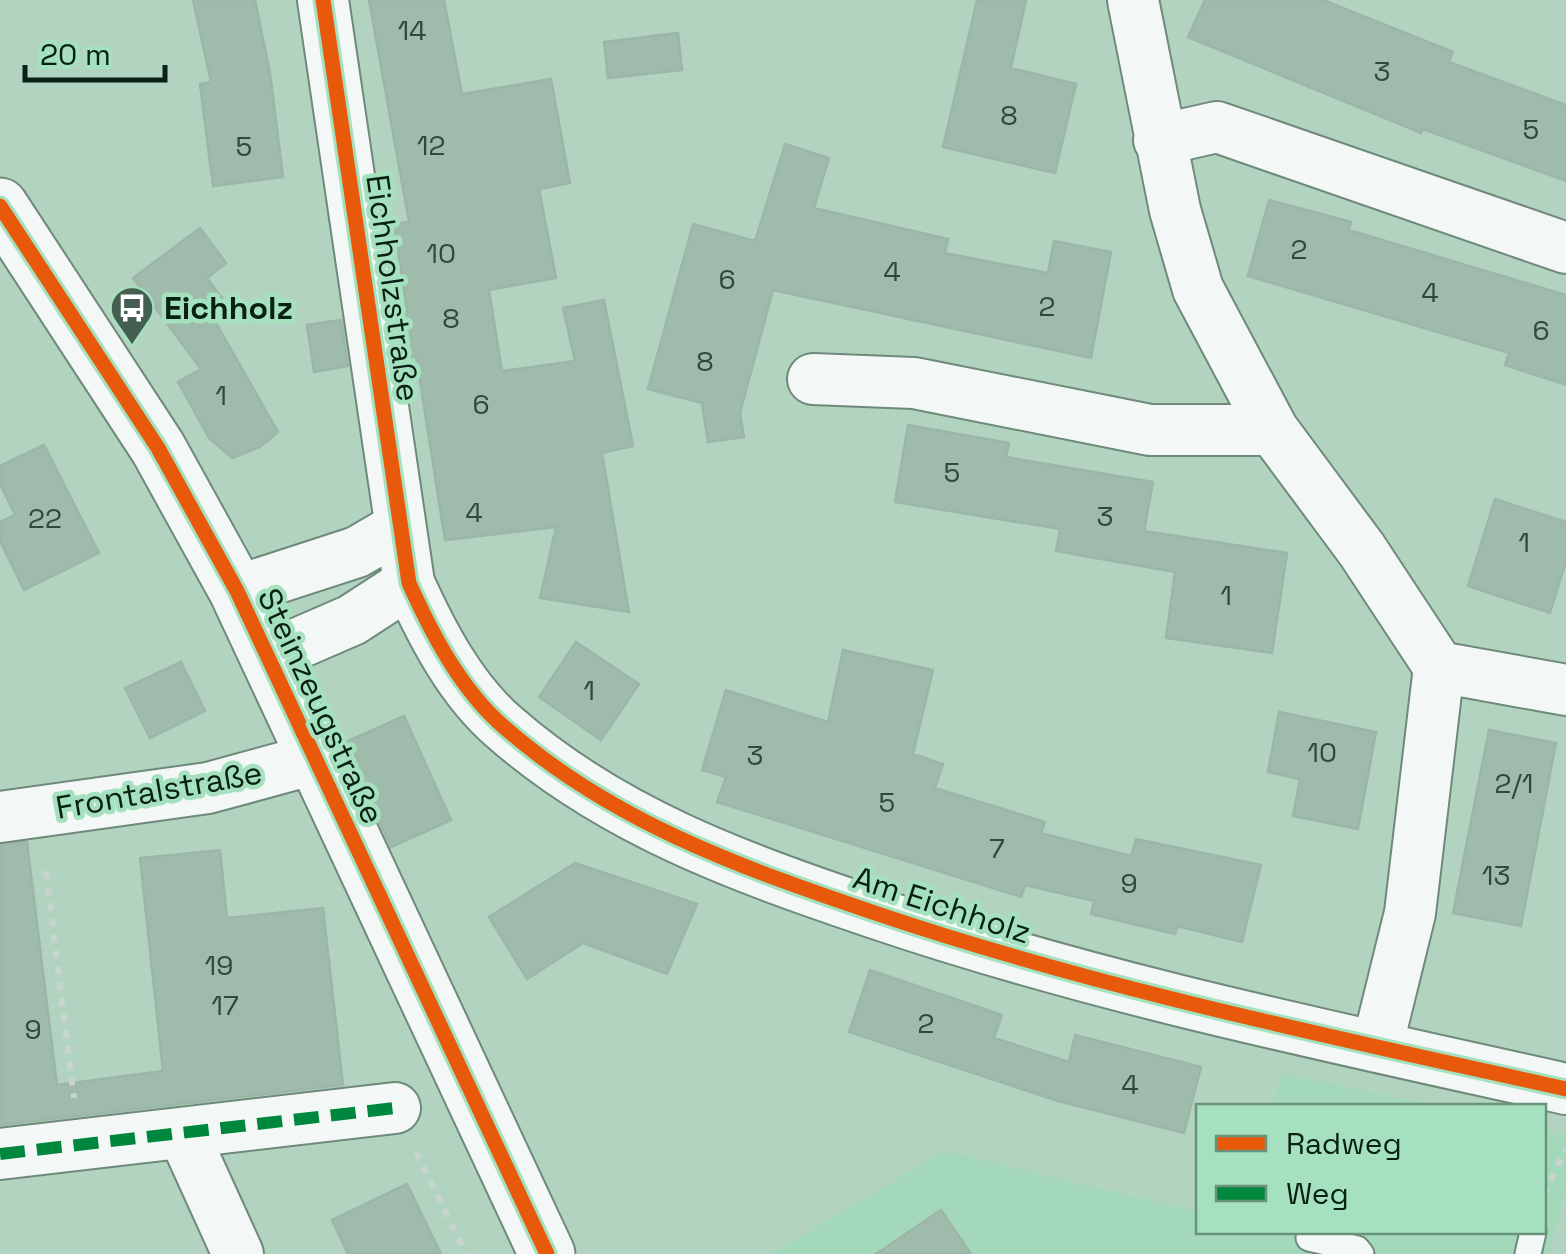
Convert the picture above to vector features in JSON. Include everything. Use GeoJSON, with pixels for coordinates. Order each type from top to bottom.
{"type":"FeatureCollection","features":[{"type":"Feature","properties":{"kind":"street","name":"Eichholzstraße"},"geometry":{"type":"LineString","coordinates":[[323,0],[410,584]]}},
{"type":"Feature","properties":{"kind":"street"},"geometry":{"type":"LineString","coordinates":[[1133,0],[1159,140],[1198,289],[1274,430],[1362,550],[1438,667],[1410,913],[1377,1047]]}},
{"type":"Feature","properties":{"kind":"street"},"geometry":{"type":"LineString","coordinates":[[1159,140],[1218,127],[1566,248]]}},
{"type":"Feature","properties":{"kind":"street","name":"Steinzeugstraße"},"geometry":{"type":"LineString","coordinates":[[0,206],[158,448],[238,590],[547,1254]]}},
{"type":"Feature","properties":{"kind":"street"},"geometry":{"type":"LineString","coordinates":[[813,379],[914,383],[1150,430],[1274,430]]}},
{"type":"Feature","properties":{"kind":"street"},"geometry":{"type":"LineString","coordinates":[[238,590],[357,552],[400,527]]}},
{"type":"Feature","properties":{"kind":"street"},"geometry":{"type":"LineString","coordinates":[[269,656],[352,620],[410,584]]}},
{"type":"Feature","properties":{"kind":"street","name":"Am Eichholz"},"geometry":{"type":"LineString","coordinates":[[410,584],[437,645],[502,726],[632,819],[770,877],[1079,978],[1566,1090]]}},
{"type":"Feature","properties":{"kind":"street"},"geometry":{"type":"LineString","coordinates":[[1438,667],[1566,690]]}},
{"type":"Feature","properties":{"kind":"street","name":"Frontalstraße"},"geometry":{"type":"LineString","coordinates":[[0,817],[208,788],[318,758]]}},
{"type":"Feature","properties":{"kind":"street"},"geometry":{"type":"LineString","coordinates":[[0,1154],[395,1108]]}},
{"type":"Feature","properties":{"kind":"street"},"geometry":{"type":"LineString","coordinates":[[183,1133],[238,1254]]}},
{"type":"Feature","properties":{"kind":"lane"},"geometry":{"type":"LineString","coordinates":[[1310,1234],[1309,1238],[1357,1249],[1361,1254]]}},
{"type":"Feature","properties":{"kind":"path"},"geometry":{"type":"LineString","coordinates":[[46,872],[80,1144]]}},
{"type":"Feature","properties":{"kind":"path"},"geometry":{"type":"LineString","coordinates":[[395,1108],[466,1254]]}},
{"type":"Feature","properties":{"kind":"path"},"geometry":{"type":"LineString","coordinates":[[1546,1191],[1566,1149]]}},
{"type":"Feature","properties":{"kind":"shaded area"},"geometry":{"type":"Polygon","coordinates":[[[1282,1073],[1427,1104],[1274,1104],[1282,1073]]]}},
{"type":"Feature","properties":{"kind":"shaded area"},"geometry":{"type":"Polygon","coordinates":[[[1546,1130],[1566,1135],[1566,1189],[1548,1254],[771,1254],[944,1151],[1196,1212],[1196,1234],[1546,1234],[1546,1130]]]}},
{"type":"Feature","properties":{"kind":"building"},"geometry":{"type":"Polygon","coordinates":[[[193,0],[255,0],[270,73],[283,177],[213,186],[200,84],[211,82],[193,0]]]}},
{"type":"Feature","properties":{"kind":"building"},"geometry":{"type":"Polygon","coordinates":[[[369,0],[444,0],[462,94],[551,79],[570,183],[539,189],[556,278],[489,290],[502,371],[575,361],[563,308],[604,300],[633,446],[602,453],[629,612],[540,598],[556,527],[445,540],[416,356],[405,358],[398,312],[407,311],[394,224],[409,222],[369,0]]]}},
{"type":"Feature","properties":{"kind":"building"},"geometry":{"type":"Polygon","coordinates":[[[977,0],[1026,0],[1011,68],[1076,84],[1055,173],[943,147],[977,0]]]}},
{"type":"Feature","properties":{"kind":"building"},"geometry":{"type":"Polygon","coordinates":[[[1205,0],[1323,0],[1453,52],[1449,62],[1566,105],[1566,181],[1423,129],[1421,133],[1188,37],[1205,0]]]}},
{"type":"Feature","properties":{"kind":"building"},"geometry":{"type":"Polygon","coordinates":[[[678,33],[682,70],[608,78],[604,42],[678,33]]]}},
{"type":"Feature","properties":{"kind":"building"},"geometry":{"type":"Polygon","coordinates":[[[785,144],[829,158],[814,208],[948,239],[945,253],[1048,273],[1054,241],[1111,252],[1091,358],[773,290],[740,413],[744,437],[708,442],[702,403],[648,389],[693,224],[755,241],[785,144]]]}},
{"type":"Feature","properties":{"kind":"building"},"geometry":{"type":"Polygon","coordinates":[[[1269,200],[1351,222],[1349,230],[1566,295],[1566,385],[1505,365],[1509,353],[1248,276],[1269,200]]]}},
{"type":"Feature","properties":{"kind":"building"},"geometry":{"type":"Polygon","coordinates":[[[200,228],[226,263],[207,278],[227,305],[212,316],[278,432],[260,447],[232,458],[209,438],[178,382],[201,369],[133,278],[200,228]]]}},
{"type":"Feature","properties":{"kind":"building"},"geometry":{"type":"Polygon","coordinates":[[[341,320],[348,366],[314,372],[307,325],[341,320]]]}},
{"type":"Feature","properties":{"kind":"building"},"geometry":{"type":"Polygon","coordinates":[[[908,425],[1009,443],[1006,457],[1153,482],[1144,531],[1287,553],[1272,653],[1166,638],[1175,572],[1056,551],[1060,529],[895,502],[908,425]]]}},
{"type":"Feature","properties":{"kind":"building"},"geometry":{"type":"Polygon","coordinates":[[[44,445],[99,553],[24,590],[0,541],[0,522],[15,515],[0,484],[0,466],[44,445]]]}},
{"type":"Feature","properties":{"kind":"building"},"geometry":{"type":"Polygon","coordinates":[[[1495,499],[1566,522],[1566,561],[1550,613],[1468,586],[1495,499]]]}},
{"type":"Feature","properties":{"kind":"building"},"geometry":{"type":"Polygon","coordinates":[[[576,642],[639,684],[601,740],[539,697],[576,642]]]}},
{"type":"Feature","properties":{"kind":"building"},"geometry":{"type":"Polygon","coordinates":[[[843,650],[933,670],[913,754],[943,764],[935,788],[1045,822],[1041,833],[1131,856],[1136,839],[1261,865],[1242,942],[1177,926],[1175,934],[1091,914],[1094,901],[1025,885],[1021,897],[717,802],[726,777],[702,770],[726,690],[828,722],[843,650]]]}},
{"type":"Feature","properties":{"kind":"building"},"geometry":{"type":"Polygon","coordinates":[[[181,662],[205,711],[150,738],[125,688],[181,662]]]}},
{"type":"Feature","properties":{"kind":"building"},"geometry":{"type":"Polygon","coordinates":[[[1279,712],[1376,732],[1358,829],[1293,816],[1300,779],[1268,772],[1279,712]]]}},
{"type":"Feature","properties":{"kind":"building"},"geometry":{"type":"Polygon","coordinates":[[[404,716],[451,820],[391,847],[344,743],[404,716]]]}},
{"type":"Feature","properties":{"kind":"building"},"geometry":{"type":"Polygon","coordinates":[[[1489,730],[1556,743],[1521,926],[1453,913],[1489,730]]]}},
{"type":"Feature","properties":{"kind":"building"},"geometry":{"type":"Polygon","coordinates":[[[27,842],[57,1085],[163,1071],[140,858],[220,850],[227,918],[323,908],[343,1085],[0,1125],[0,845],[27,842]]]}},
{"type":"Feature","properties":{"kind":"building"},"geometry":{"type":"Polygon","coordinates":[[[575,863],[697,904],[667,974],[583,943],[527,979],[489,917],[575,863]]]}},
{"type":"Feature","properties":{"kind":"building"},"geometry":{"type":"Polygon","coordinates":[[[870,970],[1002,1015],[994,1038],[1069,1062],[1075,1035],[1201,1067],[1184,1133],[1058,1101],[849,1032],[870,970]]]}},
{"type":"Feature","properties":{"kind":"building"},"geometry":{"type":"Polygon","coordinates":[[[407,1184],[441,1254],[348,1254],[332,1220],[407,1184]]]}},
{"type":"Feature","properties":{"kind":"building"},"geometry":{"type":"Polygon","coordinates":[[[941,1210],[971,1254],[876,1254],[941,1210]]]}},
{"type":"Feature","properties":{"kind":"marked path"},"geometry":{"type":"LineString","coordinates":[[0,1154],[395,1108]]}},
{"type":"Feature","properties":{"kind":"cycle path"},"geometry":{"type":"LineString","coordinates":[[323,0],[409,583],[461,679],[504,727],[545,760],[632,815],[725,858],[872,912],[1130,988],[1566,1089]]}},
{"type":"Feature","properties":{"kind":"cycle path"},"geometry":{"type":"LineString","coordinates":[[0,206],[158,448],[237,591],[547,1254]]}},
{"type":"Feature","properties":{"kind":"place","name":"Eichholz"},"geometry":{"type":"Point","coordinates":[132,346]}}]}
